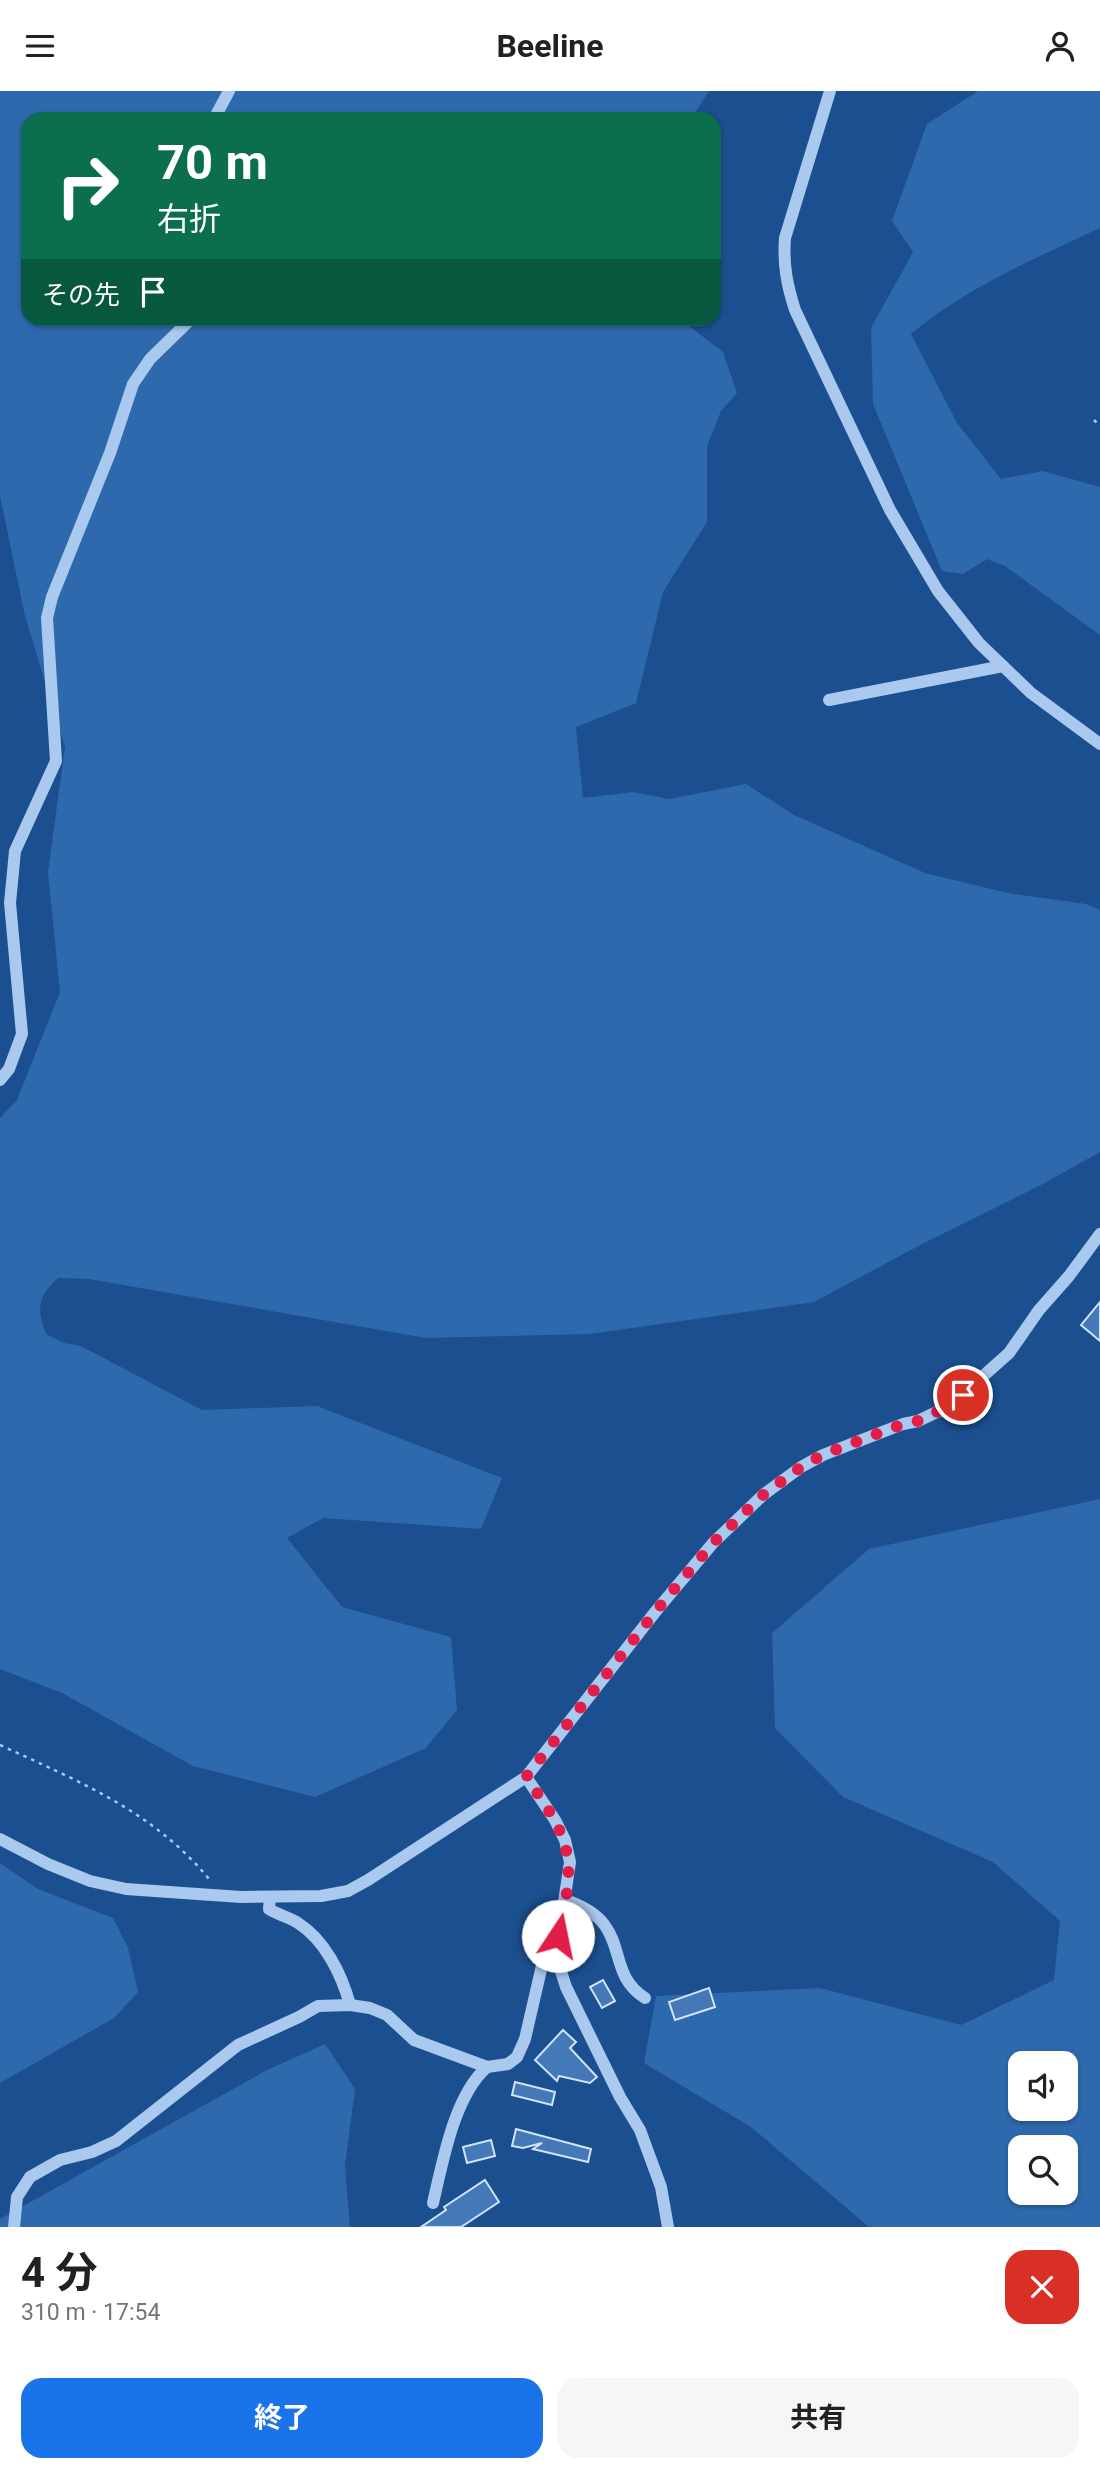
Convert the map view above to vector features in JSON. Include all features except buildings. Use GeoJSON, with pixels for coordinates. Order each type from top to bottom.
{"type":"FeatureCollection","features":[{"type":"Feature","properties":{"kind":"street"},"geometry":{"type":"LineString","coordinates":[[218,112],[229,91]]}},
{"type":"Feature","properties":{"kind":"street"},"geometry":{"type":"LineString","coordinates":[[830,91],[785,238],[783,262],[795,310],[890,510],[938,591],[979,643],[1031,693],[1100,744]]}},
{"type":"Feature","properties":{"kind":"street"},"geometry":{"type":"LineString","coordinates":[[0,1080],[9,1069],[22,1034],[10,903],[15,851],[56,761],[47,618],[52,597],[110,453],[132,384],[150,359],[184,326]]}},
{"type":"Feature","properties":{"kind":"street"},"geometry":{"type":"LineString","coordinates":[[830,700],[1003,666]]}},
{"type":"Feature","properties":{"kind":"street"},"geometry":{"type":"LineString","coordinates":[[0,1839],[48,1864],[108,1886],[270,1897],[321,1896],[348,1891],[526,1777],[697,1563],[763,1495],[822,1455],[903,1424],[918,1421],[963,1395],[1009,1353],[1039,1310],[1069,1276],[1100,1234]]}},
{"type":"Feature","properties":{"kind":"street"},"geometry":{"type":"LineString","coordinates":[[526,1777],[555,1820],[565,1840],[570,1862],[556,1957],[566,1987],[620,2097],[640,2130],[661,2187],[668,2227]]}},
{"type":"Feature","properties":{"kind":"street"},"geometry":{"type":"LineString","coordinates":[[270,1897],[271,1911],[298,1922],[319,1942],[337,1971],[350,2005]]}},
{"type":"Feature","properties":{"kind":"street"},"geometry":{"type":"LineString","coordinates":[[565,1900],[581,1905],[605,1922],[613,1937],[628,1984],[645,1998]]}},
{"type":"Feature","properties":{"kind":"street"},"geometry":{"type":"LineString","coordinates":[[14,2227],[17,2197],[30,2177],[60,2160],[92,2152],[116,2141],[238,2045],[318,2006],[350,2005],[370,2008],[387,2015],[414,2040],[487,2067],[508,2064],[517,2057],[525,2039],[544,1961],[552,1941],[558,1936]]}},
{"type":"Feature","properties":{"kind":"street"},"geometry":{"type":"LineString","coordinates":[[433,2203],[452,2129],[472,2083],[487,2067]]}},
{"type":"Feature","properties":{"kind":"path"},"geometry":{"type":"LineString","coordinates":[[1094,420],[1100,426]]}},
{"type":"Feature","properties":{"kind":"path"},"geometry":{"type":"LineString","coordinates":[[0,1745],[120,1802],[189,1854],[222,1895]]}},
{"type":"Feature","properties":{"kind":"shaded area"},"geometry":{"type":"Polygon","coordinates":[[[0,91],[709,91],[696,112],[21,112],[21,326],[689,326],[723,352],[737,393],[721,411],[707,446],[707,522],[663,592],[636,703],[576,727],[583,798],[633,792],[669,799],[746,784],[794,815],[925,873],[1008,893],[1086,904],[1100,910],[1100,1152],[814,1302],[590,1334],[426,1338],[89,1279],[58,1278],[51,1285],[43,1297],[40,1310],[46,1334],[64,1343],[81,1346],[202,1410],[317,1406],[502,1478],[481,1529],[323,1518],[287,1538],[342,1607],[451,1637],[457,1710],[426,1748],[315,1797],[193,1766],[62,1693],[0,1669],[0,1118],[17,1100],[60,992],[48,872],[65,747],[25,616],[0,496],[0,91]]]}},
{"type":"Feature","properties":{"kind":"shaded area"},"geometry":{"type":"Polygon","coordinates":[[[978,91],[1100,91],[1100,228],[978,288],[932,317],[911,334],[957,423],[1001,479],[1043,471],[1100,487],[1100,635],[1005,566],[987,559],[963,574],[942,571],[873,404],[871,328],[913,252],[892,221],[927,124],[978,91]]]}},
{"type":"Feature","properties":{"kind":"shaded area"},"geometry":{"type":"Polygon","coordinates":[[[1100,1499],[1100,2227],[869,2227],[751,2127],[644,2063],[656,1996],[820,1988],[961,2025],[1054,1980],[1060,1921],[993,1862],[843,1797],[775,1728],[772,1633],[869,1549],[1100,1499]]]}},
{"type":"Feature","properties":{"kind":"shaded area"},"geometry":{"type":"Polygon","coordinates":[[[0,1863],[38,1889],[113,1918],[128,1948],[138,1992],[114,2018],[0,2083],[0,1863]]]}},
{"type":"Feature","properties":{"kind":"shaded area"},"geometry":{"type":"Polygon","coordinates":[[[325,2044],[355,2089],[345,2166],[350,2227],[0,2227],[0,2219],[267,2070],[325,2044]]]}},
{"type":"Feature","properties":{"kind":"route"},"geometry":{"type":"LineString","coordinates":[[558,1936],[570,1862],[565,1840],[555,1820],[526,1777],[713,1543],[763,1495],[822,1455],[903,1424],[918,1421],[963,1395]]}}]}
